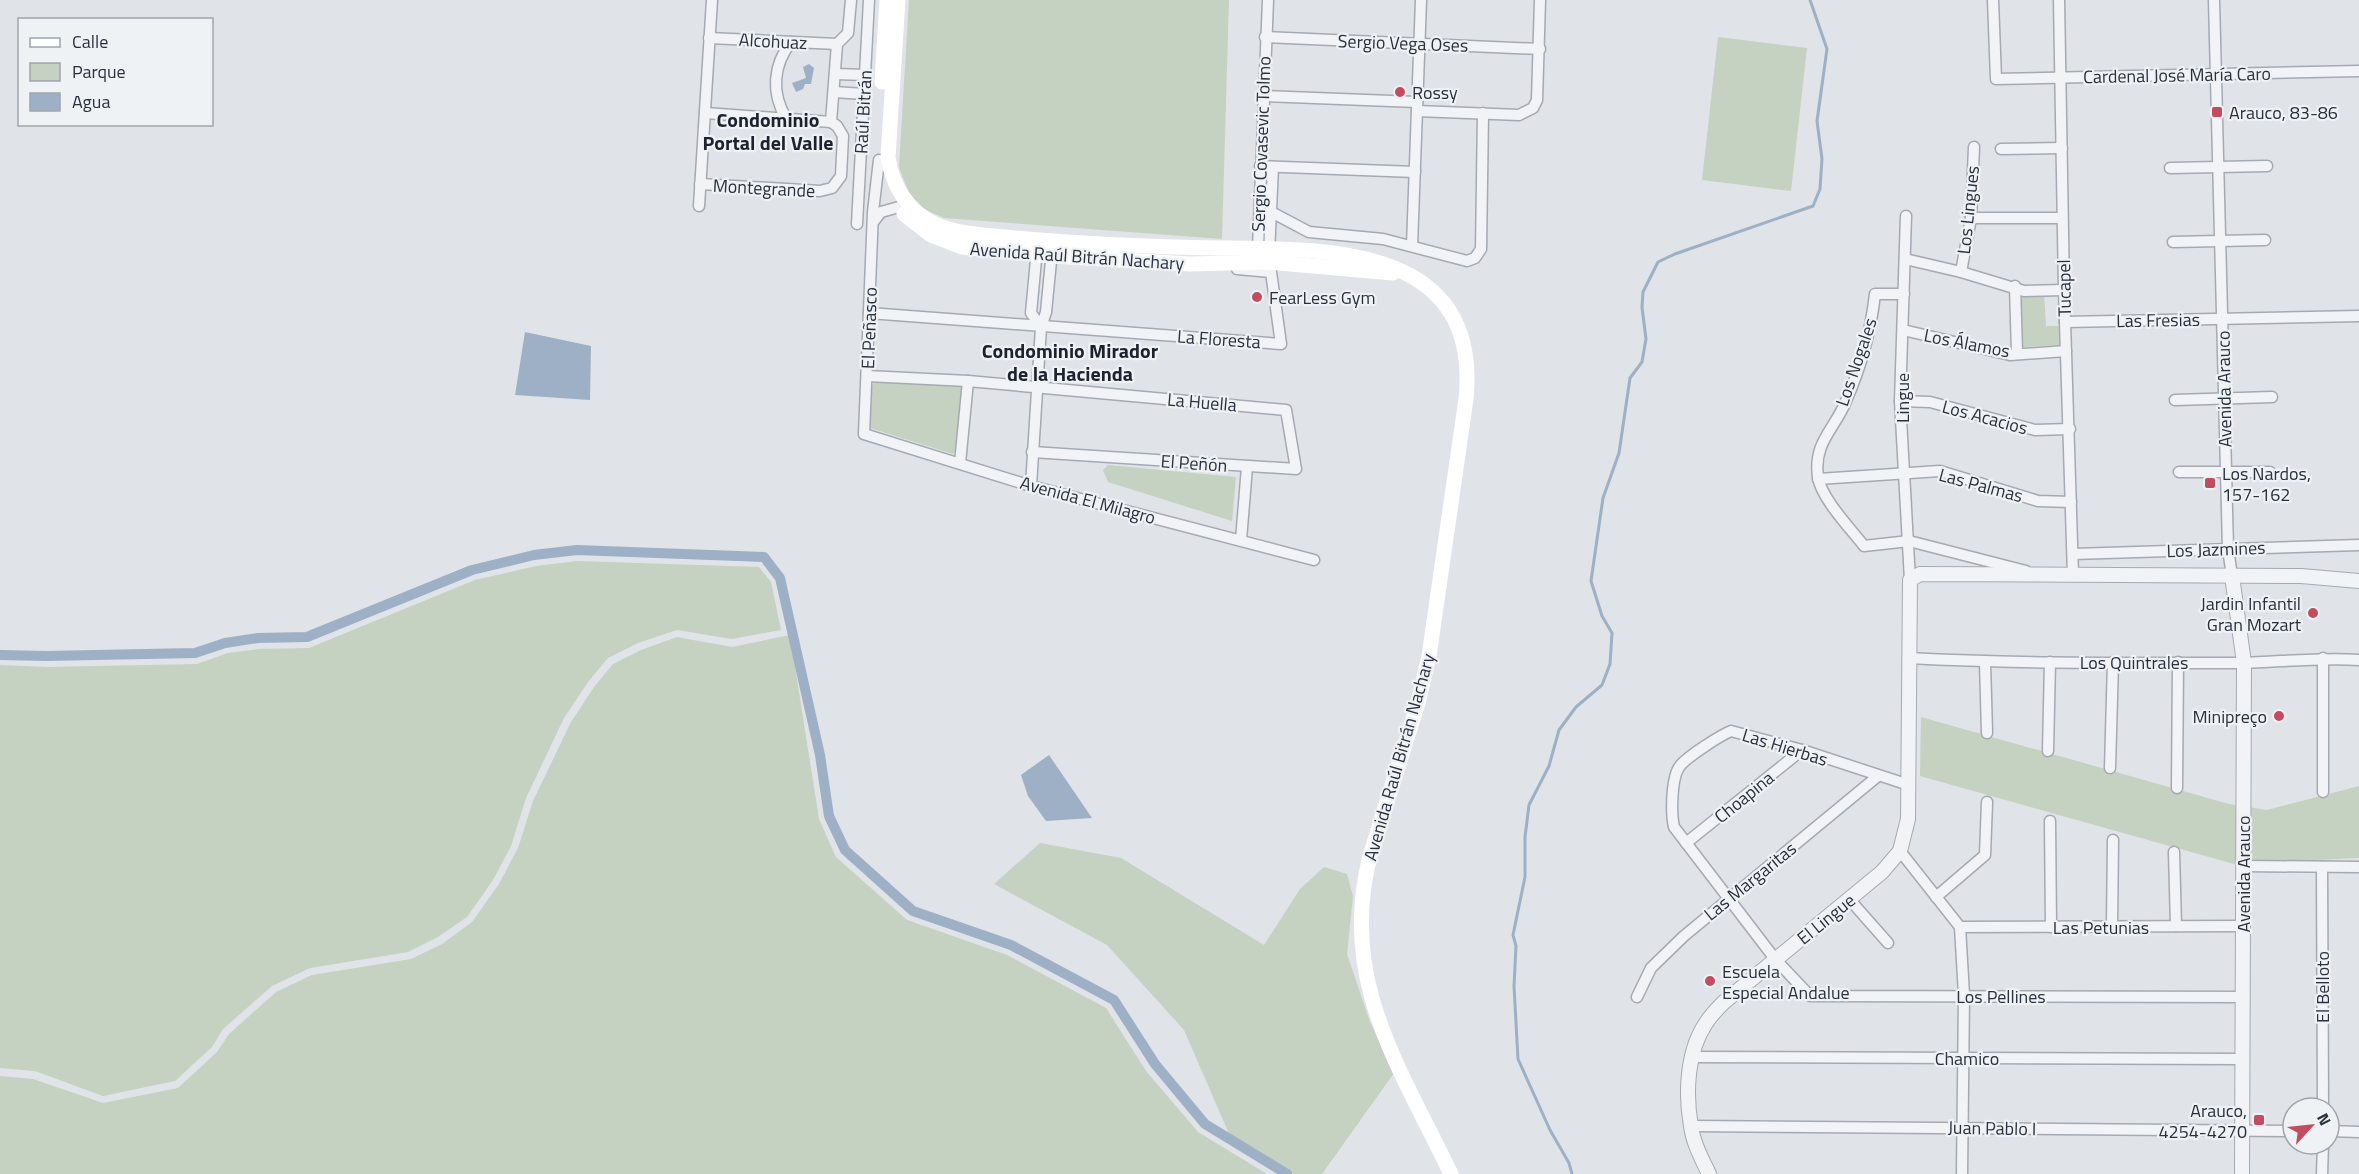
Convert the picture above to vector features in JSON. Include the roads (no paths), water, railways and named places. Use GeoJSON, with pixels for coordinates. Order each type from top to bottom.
{"type":"FeatureCollection","features":[{"type":"Feature","properties":{"kind":"main road","name":"Avenida Raúl Bitrán Nachary"},"geometry":{"type":"LineString","coordinates":[[887,0],[879,160],[883,179],[898,207],[922,230],[950,244],[983,250],[1174,247],[1408,275],[1436,294],[1461,333],[1466,354],[1467,389],[1429,656],[1418,703],[1363,880],[1359,927],[1368,990],[1376,1014],[1392,1053],[1451,1174]]}},
{"type":"Feature","properties":{"kind":"main road","name":"Avenida Raúl Bitrán Nachary"},"geometry":{"type":"LineString","coordinates":[[898,0],[888,157],[896,186],[915,211],[937,225],[1045,248],[1191,264],[1266,257]]}},
{"type":"Feature","properties":{"kind":"street"},"geometry":{"type":"LineString","coordinates":[[699,206],[712,0]]}},
{"type":"Feature","properties":{"kind":"street"},"geometry":{"type":"LineString","coordinates":[[705,113],[831,122],[837,44],[848,33],[850,0]]}},
{"type":"Feature","properties":{"kind":"street","name":"Raúl Bitrán"},"geometry":{"type":"LineString","coordinates":[[857,224],[869,0]]}},
{"type":"Feature","properties":{"kind":"street","name":"Sergio Covasevic Tolmo"},"geometry":{"type":"LineString","coordinates":[[1266,257],[1260,166],[1268,0]]}},
{"type":"Feature","properties":{"kind":"street"},"geometry":{"type":"LineString","coordinates":[[1412,246],[1421,0]]}},
{"type":"Feature","properties":{"kind":"street"},"geometry":{"type":"LineString","coordinates":[[1263,96],[1519,115],[1533,108],[1537,100],[1540,0]]}},
{"type":"Feature","properties":{"kind":"street","name":"Cardenal José María Caro"},"geometry":{"type":"LineString","coordinates":[[1993,0],[1996,79],[2359,71]]}},
{"type":"Feature","properties":{"kind":"street","name":"Tucapel"},"geometry":{"type":"LineString","coordinates":[[2059,0],[2062,218],[2073,575]]}},
{"type":"Feature","properties":{"kind":"street","name":"Avenida Arauco"},"geometry":{"type":"LineString","coordinates":[[2214,0],[2228,549],[2244,663],[2242,1174]]}},
{"type":"Feature","properties":{"kind":"street","name":"Alcohuaz"},"geometry":{"type":"LineString","coordinates":[[709,38],[837,44]]}},
{"type":"Feature","properties":{"kind":"street","name":"Sergio Vega Oses"},"geometry":{"type":"LineString","coordinates":[[1265,38],[1540,49]]}},
{"type":"Feature","properties":{"kind":"street"},"geometry":{"type":"LineString","coordinates":[[786,118],[777,98],[775,81],[781,57],[791,42]]}},
{"type":"Feature","properties":{"kind":"street"},"geometry":{"type":"LineString","coordinates":[[835,74],[865,75]]}},
{"type":"Feature","properties":{"kind":"street"},"geometry":{"type":"LineString","coordinates":[[834,92],[864,94]]}},
{"type":"Feature","properties":{"kind":"street"},"geometry":{"type":"LineString","coordinates":[[1271,212],[1309,232],[1383,239],[1467,261],[1475,258],[1481,249],[1483,113]]}},
{"type":"Feature","properties":{"kind":"street","name":"Montegrande"},"geometry":{"type":"LineString","coordinates":[[700,184],[820,191],[832,188],[841,176],[843,136],[837,126],[831,122]]}},
{"type":"Feature","properties":{"kind":"street","name":"Los Lingues"},"geometry":{"type":"LineString","coordinates":[[1961,272],[1971,218],[1974,147]]}},
{"type":"Feature","properties":{"kind":"street"},"geometry":{"type":"LineString","coordinates":[[2001,149],[2062,148]]}},
{"type":"Feature","properties":{"kind":"street","name":"El Peñasco"},"geometry":{"type":"LineString","coordinates":[[864,434],[876,180],[879,160]]}},
{"type":"Feature","properties":{"kind":"street"},"geometry":{"type":"LineString","coordinates":[[1260,166],[1415,172]]}},
{"type":"Feature","properties":{"kind":"street"},"geometry":{"type":"LineString","coordinates":[[2170,168],[2267,166]]}},
{"type":"Feature","properties":{"kind":"street","name":"Sergio Covasevic Tolmo"},"geometry":{"type":"LineString","coordinates":[[1266,257],[1273,167]]}},
{"type":"Feature","properties":{"kind":"street"},"geometry":{"type":"LineString","coordinates":[[874,221],[881,212],[898,207]]}},
{"type":"Feature","properties":{"kind":"street","name":"Lingue"},"geometry":{"type":"LineString","coordinates":[[1900,851],[1908,819],[1912,578],[1900,401],[1906,216]]}},
{"type":"Feature","properties":{"kind":"street"},"geometry":{"type":"LineString","coordinates":[[1971,218],[2062,218]]}},
{"type":"Feature","properties":{"kind":"street"},"geometry":{"type":"LineString","coordinates":[[2173,242],[2265,240]]}},
{"type":"Feature","properties":{"kind":"street"},"geometry":{"type":"LineString","coordinates":[[1031,486],[1041,327],[1031,313],[1045,248]]}},
{"type":"Feature","properties":{"kind":"street","name":"La Floresta"},"geometry":{"type":"LineString","coordinates":[[869,313],[1281,344],[1266,257]]}},
{"type":"Feature","properties":{"kind":"street","name":"Los Lingues"},"geometry":{"type":"LineString","coordinates":[[1905,259],[2015,286],[2024,291],[2064,290]]}},
{"type":"Feature","properties":{"kind":"street"},"geometry":{"type":"LineString","coordinates":[[2015,286],[2017,353]]}},
{"type":"Feature","properties":{"kind":"street","name":"Los Nogales"},"geometry":{"type":"LineString","coordinates":[[1818,479],[1817,461],[1821,442],[1846,402],[1871,328],[1875,294],[1904,294]]}},
{"type":"Feature","properties":{"kind":"street","name":"Las Fresias"},"geometry":{"type":"LineString","coordinates":[[2065,322],[2359,316]]}},
{"type":"Feature","properties":{"kind":"street","name":"Los Álamos"},"geometry":{"type":"LineString","coordinates":[[1903,330],[2010,355],[2066,351]]}},
{"type":"Feature","properties":{"kind":"street","name":"La Huella"},"geometry":{"type":"LineString","coordinates":[[867,376],[968,381],[1286,410]]}},
{"type":"Feature","properties":{"kind":"street"},"geometry":{"type":"LineString","coordinates":[[960,463],[968,381]]}},
{"type":"Feature","properties":{"kind":"street"},"geometry":{"type":"LineString","coordinates":[[2175,400],[2272,397]]}},
{"type":"Feature","properties":{"kind":"street","name":"Los Acacios"},"geometry":{"type":"LineString","coordinates":[[1900,401],[1930,402],[2035,430],[2070,429]]}},
{"type":"Feature","properties":{"kind":"street","name":"El Peñón"},"geometry":{"type":"LineString","coordinates":[[1032,452],[1296,469],[1286,410]]}},
{"type":"Feature","properties":{"kind":"street","name":"Avenida El Milagro"},"geometry":{"type":"LineString","coordinates":[[864,434],[1031,486],[1242,540],[1314,561]]}},
{"type":"Feature","properties":{"kind":"street"},"geometry":{"type":"LineString","coordinates":[[1242,540],[1247,467]]}},
{"type":"Feature","properties":{"kind":"street","name":"Las Palmas"},"geometry":{"type":"LineString","coordinates":[[1818,479],[1940,471],[2038,501],[2071,502]]}},
{"type":"Feature","properties":{"kind":"street"},"geometry":{"type":"LineString","coordinates":[[2179,472],[2270,472]]}},
{"type":"Feature","properties":{"kind":"street"},"geometry":{"type":"LineString","coordinates":[[1818,479],[1828,499],[1864,546],[1909,541],[2041,575]]}},
{"type":"Feature","properties":{"kind":"street","name":"Los Jazmines"},"geometry":{"type":"LineString","coordinates":[[2073,554],[2359,545]]}},
{"type":"Feature","properties":{"kind":"street"},"geometry":{"type":"LineString","coordinates":[[1912,578],[1920,574],[2301,576],[2359,581]]}},
{"type":"Feature","properties":{"kind":"street","name":"Los Quintrales"},"geometry":{"type":"LineString","coordinates":[[1909,658],[1985,662],[2244,663],[2323,658],[2359,660]]}},
{"type":"Feature","properties":{"kind":"street"},"geometry":{"type":"LineString","coordinates":[[2322,792],[2323,658]]}},
{"type":"Feature","properties":{"kind":"street"},"geometry":{"type":"LineString","coordinates":[[1985,662],[1987,733]]}},
{"type":"Feature","properties":{"kind":"street"},"geometry":{"type":"LineString","coordinates":[[2048,751],[2050,662]]}},
{"type":"Feature","properties":{"kind":"street"},"geometry":{"type":"LineString","coordinates":[[2110,768],[2112,662]]}},
{"type":"Feature","properties":{"kind":"street"},"geometry":{"type":"LineString","coordinates":[[2176,788],[2178,662]]}},
{"type":"Feature","properties":{"kind":"street","name":"Las Hierbas"},"geometry":{"type":"LineString","coordinates":[[1686,843],[1674,827],[1672,818],[1675,775],[1680,766],[1731,730],[1802,750],[1909,785]]}},
{"type":"Feature","properties":{"kind":"street","name":"Choapina"},"geometry":{"type":"LineString","coordinates":[[1686,843],[1802,750]]}},
{"type":"Feature","properties":{"kind":"street","name":"Las Margaritas"},"geometry":{"type":"LineString","coordinates":[[1637,997],[1651,968],[1684,936],[1878,776]]}},
{"type":"Feature","properties":{"kind":"street"},"geometry":{"type":"LineString","coordinates":[[1936,897],[1985,855],[1987,802]]}},
{"type":"Feature","properties":{"kind":"street"},"geometry":{"type":"LineString","coordinates":[[2050,821],[2051,927]]}},
{"type":"Feature","properties":{"kind":"street"},"geometry":{"type":"LineString","coordinates":[[2112,926],[2113,840]]}},
{"type":"Feature","properties":{"kind":"street","name":"Los Pellines"},"geometry":{"type":"LineString","coordinates":[[1686,843],[1775,959],[1810,996],[2243,998]]}},
{"type":"Feature","properties":{"kind":"street"},"geometry":{"type":"LineString","coordinates":[[1900,851],[1960,927],[1964,995],[1962,1174]]}},
{"type":"Feature","properties":{"kind":"street","name":"El Lingue"},"geometry":{"type":"LineString","coordinates":[[1709,1174],[1696,1146],[1691,1126],[1689,1089],[1691,1057],[1706,1023],[1724,1002],[1882,872],[1900,851]]}},
{"type":"Feature","properties":{"kind":"street"},"geometry":{"type":"LineString","coordinates":[[2174,852],[2176,926]]}},
{"type":"Feature","properties":{"kind":"street"},"geometry":{"type":"LineString","coordinates":[[2243,866],[2359,867]]}},
{"type":"Feature","properties":{"kind":"street","name":"El Belloto"},"geometry":{"type":"LineString","coordinates":[[2322,867],[2323,1096]]}},
{"type":"Feature","properties":{"kind":"street"},"geometry":{"type":"LineString","coordinates":[[1850,900],[1888,943]]}},
{"type":"Feature","properties":{"kind":"street","name":"Las Petunias"},"geometry":{"type":"LineString","coordinates":[[1960,927],[2243,926]]}},
{"type":"Feature","properties":{"kind":"street","name":"Chamico"},"geometry":{"type":"LineString","coordinates":[[1691,1057],[2242,1059]]}},
{"type":"Feature","properties":{"kind":"street","name":"Juan Pablo I"},"geometry":{"type":"LineString","coordinates":[[1691,1126],[2281,1131]]}},
{"type":"Feature","properties":{"kind":"street"},"geometry":{"type":"LineString","coordinates":[[2341,1131],[2359,1132]]}},
{"type":"Feature","properties":{"kind":"street"},"geometry":{"type":"LineString","coordinates":[[2322,1174],[2323,1156]]}},
{"type":"Feature","properties":{"kind":"water"},"geometry":{"type":"Polygon","coordinates":[[[809,64],[814,68],[811,84],[805,84],[803,89],[796,92],[792,83],[806,78],[803,67],[809,64]]]}},
{"type":"Feature","properties":{"kind":"water"},"geometry":{"type":"Polygon","coordinates":[[[525,332],[591,346],[590,400],[515,395],[525,332]]]}},
{"type":"Feature","properties":{"kind":"water"},"geometry":{"type":"Polygon","coordinates":[[[1049,755],[1092,818],[1046,821],[1028,796],[1021,775],[1049,755]]]}},
{"type":"Feature","properties":{"kind":"waterway"},"geometry":{"type":"LineString","coordinates":[[1572,1174],[1569,1163],[1550,1130],[1518,1059],[1514,986],[1516,946],[1513,935],[1525,877],[1525,837],[1529,805],[1549,766],[1559,730],[1576,707],[1602,685],[1610,664],[1612,633],[1602,616],[1591,581],[1603,498],[1619,453],[1630,378],[1642,362],[1646,339],[1642,307],[1643,292],[1658,262],[1813,206],[1820,189],[1822,159],[1817,121],[1827,49],[1810,0]]}},
{"type":"Feature","properties":{"kind":"waterway"},"geometry":{"type":"LineString","coordinates":[[0,655],[195,653],[225,643],[258,638],[307,637],[472,570],[534,555],[577,550],[764,557],[780,578],[820,755],[829,816],[845,850],[913,911],[1011,945],[1114,1000],[1155,1064],[1205,1124],[1287,1174]]}},
{"type":"Feature","properties":{"kind":"place","name":"Rossy"},"geometry":{"type":"Point","coordinates":[1400,92]}},
{"type":"Feature","properties":{"kind":"place","name":"Arauco, 83-86"},"geometry":{"type":"Point","coordinates":[2217,112]}},
{"type":"Feature","properties":{"kind":"place","name":"FearLess Gym"},"geometry":{"type":"Point","coordinates":[1257,297]}},
{"type":"Feature","properties":{"kind":"place","name":"Los Nardos, 157-162"},"geometry":{"type":"Point","coordinates":[2210,483]}},
{"type":"Feature","properties":{"kind":"place","name":"Jardin Infantil Gran Mozart"},"geometry":{"type":"Point","coordinates":[2313,613]}},
{"type":"Feature","properties":{"kind":"place","name":"Minipreço"},"geometry":{"type":"Point","coordinates":[2279,716]}},
{"type":"Feature","properties":{"kind":"place","name":"Escuela Especial Andalue"},"geometry":{"type":"Point","coordinates":[1710,981]}},
{"type":"Feature","properties":{"kind":"place","name":"Arauco, 4254-4270"},"geometry":{"type":"Point","coordinates":[2259,1120]}},
{"type":"Feature","properties":{"kind":"district","name":"Condominio Portal del Valle"},"geometry":{"type":"Point","coordinates":[768,130]}},
{"type":"Feature","properties":{"kind":"district","name":"Condominio Mirador de la Hacienda"},"geometry":{"type":"Point","coordinates":[1070,362]}}]}
